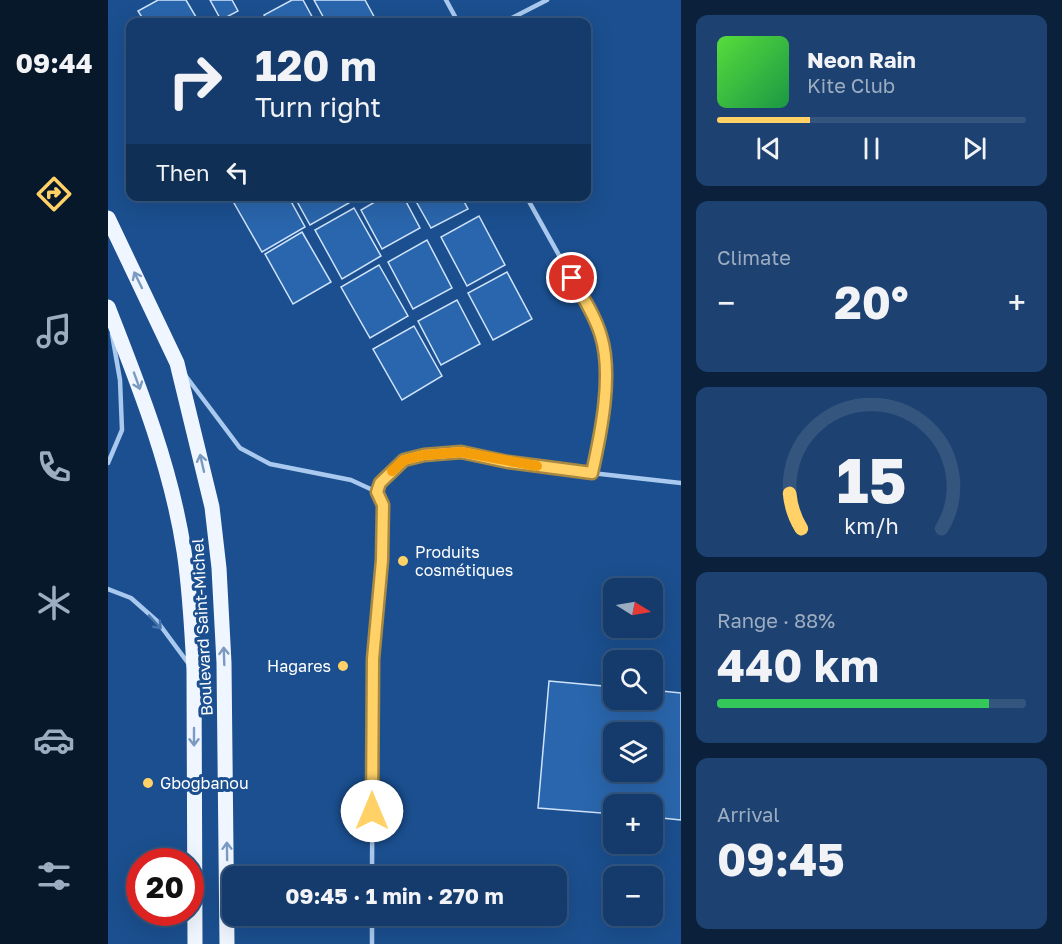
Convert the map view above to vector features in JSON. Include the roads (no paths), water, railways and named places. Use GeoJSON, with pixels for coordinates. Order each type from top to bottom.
{"type":"FeatureCollection","features":[{"type":"Feature","properties":{"kind":"main road","name":"Boulevard Saint-Michel"},"geometry":{"type":"LineString","coordinates":[[108,218],[177,363],[212,507],[219,568],[224,663],[227,944]]}},
{"type":"Feature","properties":{"kind":"main road","name":"Boulevard Saint-Michel"},"geometry":{"type":"LineString","coordinates":[[108,309],[136,377],[161,450],[178,517],[184,552],[194,670],[195,944]]}},
{"type":"Feature","properties":{"kind":"lane"},"geometry":{"type":"LineString","coordinates":[[446,0],[456,18]]}},
{"type":"Feature","properties":{"kind":"lane"},"geometry":{"type":"LineString","coordinates":[[512,18],[547,0]]}},
{"type":"Feature","properties":{"kind":"lane"},"geometry":{"type":"LineString","coordinates":[[529,201],[594,318],[602,338],[605,392],[602,427],[592,473]]}},
{"type":"Feature","properties":{"kind":"lane"},"geometry":{"type":"LineString","coordinates":[[108,309],[120,380],[122,430],[108,463]]}},
{"type":"Feature","properties":{"kind":"lane"},"geometry":{"type":"LineString","coordinates":[[177,363],[240,448],[270,464],[351,480],[377,492],[383,505],[382,560],[373,659],[372,866]]}},
{"type":"Feature","properties":{"kind":"lane"},"geometry":{"type":"LineString","coordinates":[[377,492],[380,483],[404,460],[424,455],[461,452],[518,464],[681,483]]}},
{"type":"Feature","properties":{"kind":"lane"},"geometry":{"type":"LineString","coordinates":[[108,589],[131,598],[157,621],[194,670]]}},
{"type":"Feature","properties":{"kind":"lane"},"geometry":{"type":"LineString","coordinates":[[372,926],[372,944]]}},
{"type":"Feature","properties":{"kind":"place","name":"Produits cosmétiques"},"geometry":{"type":"Point","coordinates":[403,561]}},
{"type":"Feature","properties":{"kind":"place","name":"Hagares"},"geometry":{"type":"Point","coordinates":[343,666]}},
{"type":"Feature","properties":{"kind":"place","name":"Gbogbanou"},"geometry":{"type":"Point","coordinates":[148,783]}}]}
